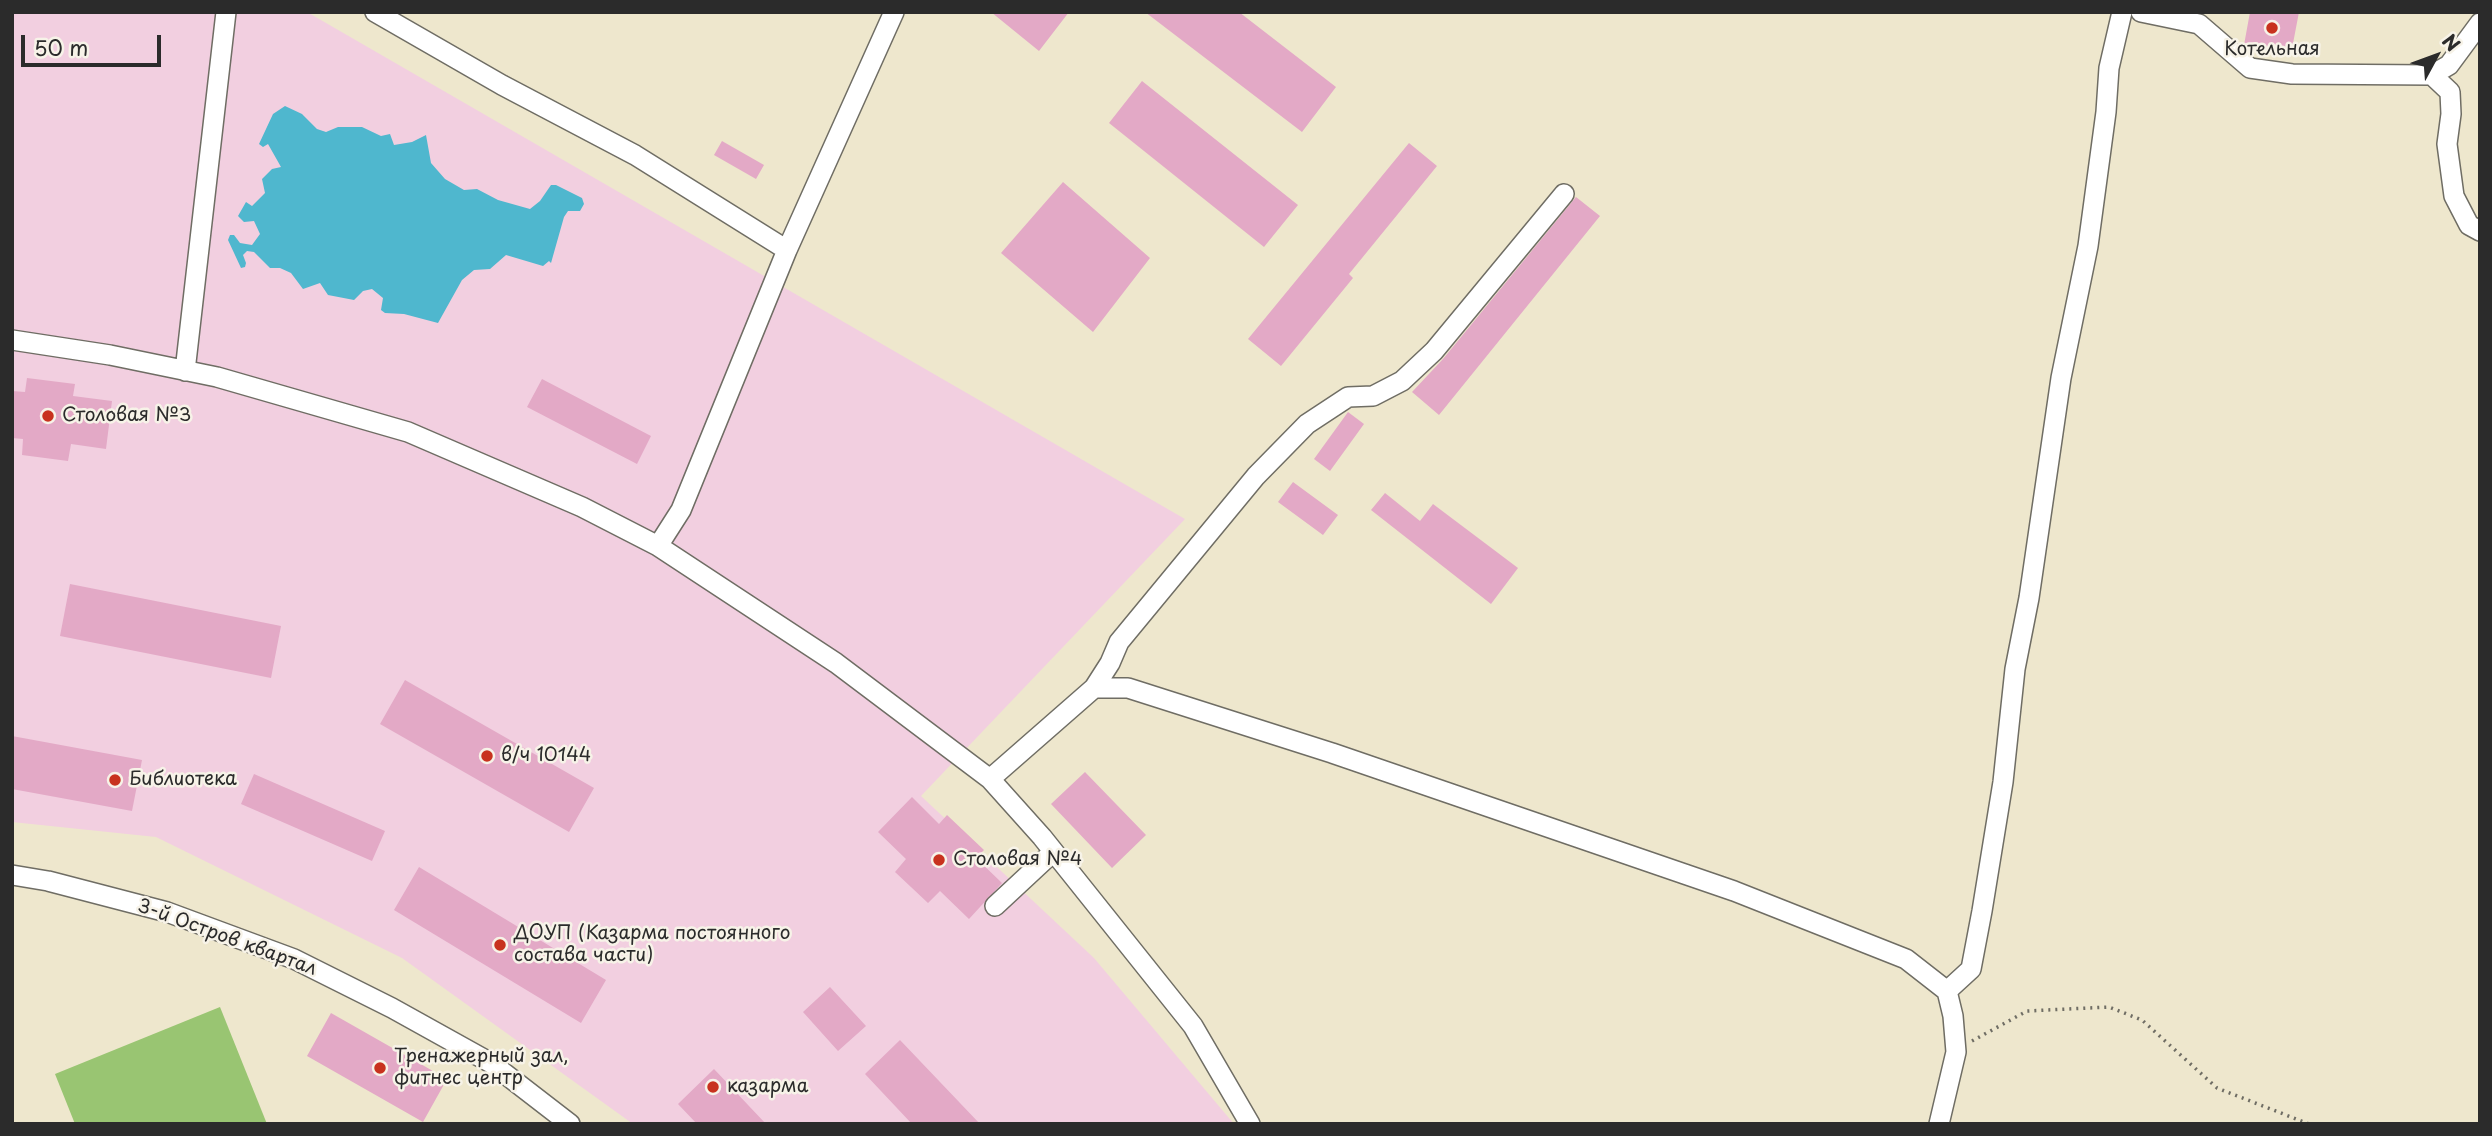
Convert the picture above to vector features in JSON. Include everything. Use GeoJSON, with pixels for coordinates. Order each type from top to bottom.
{"type":"FeatureCollection","features":[{"type":"Feature","properties":{"kind":"street"},"geometry":{"type":"LineString","coordinates":[[185,371],[226,12]]}},
{"type":"Feature","properties":{"kind":"street"},"geometry":{"type":"LineString","coordinates":[[375,12],[502,85],[635,155],[787,250]]}},
{"type":"Feature","properties":{"kind":"street"},"geometry":{"type":"LineString","coordinates":[[659,546],[681,510],[787,250],[894,12]]}},
{"type":"Feature","properties":{"kind":"street"},"geometry":{"type":"LineString","coordinates":[[1947,991],[1971,969],[1982,911],[2003,782],[2015,669],[2029,598],[2061,378],[2088,246],[2106,112],[2109,68],[2122,12]]}},
{"type":"Feature","properties":{"kind":"street"},"geometry":{"type":"LineString","coordinates":[[2141,12],[2199,24],[2249,68],[2292,74],[2432,75],[2449,65],[2480,23]]}},
{"type":"Feature","properties":{"kind":"street"},"geometry":{"type":"LineString","coordinates":[[2432,75],[2450,92],[2451,114],[2447,144],[2454,196],[2469,225],[2480,231]]}},
{"type":"Feature","properties":{"kind":"street"},"geometry":{"type":"LineString","coordinates":[[990,779],[1094,688],[1110,663],[1119,642],[1256,476],[1307,424],[1348,397],[1373,396],[1402,381],[1434,351],[1564,194]]}},
{"type":"Feature","properties":{"kind":"street"},"geometry":{"type":"LineString","coordinates":[[12,340],[185,371],[408,432],[582,507],[659,546],[844,668],[990,779],[1193,1026],[1250,1124]]}},
{"type":"Feature","properties":{"kind":"street"},"geometry":{"type":"LineString","coordinates":[[1094,688],[1128,688],[1332,753],[1722,887],[1906,959],[1947,991],[1956,1052],[1939,1124]]}},
{"type":"Feature","properties":{"kind":"street"},"geometry":{"type":"LineString","coordinates":[[995,906],[1052,853]]}},
{"type":"Feature","properties":{"kind":"street","name":"3-й Остров квартал"},"geometry":{"type":"LineString","coordinates":[[12,875],[48,881],[167,912],[294,959],[491,1063],[570,1124]]}},
{"type":"Feature","properties":{"kind":"path"},"geometry":{"type":"LineString","coordinates":[[1956,1052],[1989,1029],[2027,1011],[2109,1007],[2142,1020],[2217,1088],[2309,1124]]}},
{"type":"Feature","properties":{"kind":"shaded area"},"geometry":{"type":"Polygon","coordinates":[[[12,12],[307,12],[1185,519],[921,796],[1094,958],[1234,1124],[633,1124],[402,958],[156,837],[12,822],[12,12]]]}},
{"type":"Feature","properties":{"kind":"green space"},"geometry":{"type":"Polygon","coordinates":[[[220,1007],[267,1124],[75,1124],[55,1074],[220,1007]]]}},
{"type":"Feature","properties":{"kind":"water"},"geometry":{"type":"Polygon","coordinates":[[[285,106],[302,114],[317,129],[326,132],[338,127],[362,127],[381,136],[390,134],[394,145],[412,142],[426,135],[431,163],[445,179],[464,190],[477,189],[498,200],[530,209],[540,201],[551,185],[556,185],[582,198],[584,204],[580,211],[568,211],[564,217],[551,263],[549,261],[543,266],[506,255],[490,269],[474,270],[462,280],[438,323],[404,314],[385,313],[381,310],[383,298],[372,289],[363,291],[354,300],[328,295],[320,283],[303,289],[291,273],[280,268],[270,268],[254,252],[247,251],[243,255],[246,263],[245,267],[241,268],[228,240],[230,235],[234,235],[240,243],[252,245],[260,234],[254,221],[244,222],[238,216],[246,202],[252,206],[265,193],[262,179],[272,169],[281,167],[268,144],[263,147],[259,144],[273,114],[285,106]]]}},
{"type":"Feature","properties":{"kind":"building"},"geometry":{"type":"Polygon","coordinates":[[[991,12],[1069,12],[1039,51],[991,12]]]}},
{"type":"Feature","properties":{"kind":"building"},"geometry":{"type":"Polygon","coordinates":[[[1145,12],[1239,12],[1336,87],[1302,132],[1145,12]]]}},
{"type":"Feature","properties":{"kind":"building","name":"Котельная"},"geometry":{"type":"Polygon","coordinates":[[[2250,12],[2299,12],[2291,54],[2244,45],[2250,12]]]}},
{"type":"Feature","properties":{"kind":"building"},"geometry":{"type":"Polygon","coordinates":[[[1142,81],[1298,205],[1264,247],[1109,123],[1142,81]]]}},
{"type":"Feature","properties":{"kind":"building"},"geometry":{"type":"Polygon","coordinates":[[[722,141],[764,165],[756,179],[714,155],[722,141]]]}},
{"type":"Feature","properties":{"kind":"building"},"geometry":{"type":"Polygon","coordinates":[[[1409,143],[1437,166],[1349,274],[1353,278],[1281,366],[1248,339],[1409,143]]]}},
{"type":"Feature","properties":{"kind":"building"},"geometry":{"type":"Polygon","coordinates":[[[1063,182],[1150,258],[1093,332],[1001,253],[1063,182]]]}},
{"type":"Feature","properties":{"kind":"building"},"geometry":{"type":"Polygon","coordinates":[[[1576,197],[1600,216],[1439,415],[1412,392],[1443,359],[1576,197]]]}},
{"type":"Feature","properties":{"kind":"building"},"geometry":{"type":"Polygon","coordinates":[[[27,378],[75,384],[73,396],[112,401],[106,449],[71,444],[68,461],[22,455],[23,439],[12,438],[12,391],[25,392],[27,378]]]}},
{"type":"Feature","properties":{"kind":"building"},"geometry":{"type":"Polygon","coordinates":[[[542,379],[651,436],[637,464],[527,407],[542,379]]]}},
{"type":"Feature","properties":{"kind":"building"},"geometry":{"type":"Polygon","coordinates":[[[1348,412],[1364,424],[1330,471],[1314,459],[1348,412]]]}},
{"type":"Feature","properties":{"kind":"building"},"geometry":{"type":"Polygon","coordinates":[[[1293,482],[1338,515],[1323,535],[1278,502],[1293,482]]]}},
{"type":"Feature","properties":{"kind":"building"},"geometry":{"type":"Polygon","coordinates":[[[1385,493],[1420,521],[1433,504],[1518,568],[1491,604],[1371,510],[1385,493]]]}},
{"type":"Feature","properties":{"kind":"building"},"geometry":{"type":"Polygon","coordinates":[[[70,584],[281,626],[271,678],[60,636],[70,584]]]}},
{"type":"Feature","properties":{"kind":"building","name":"в/ч 10144"},"geometry":{"type":"Polygon","coordinates":[[[405,680],[594,788],[569,832],[380,724],[405,680]]]}},
{"type":"Feature","properties":{"kind":"building"},"geometry":{"type":"Polygon","coordinates":[[[12,736],[142,760],[132,811],[12,789],[12,736]]]}},
{"type":"Feature","properties":{"kind":"building"},"geometry":{"type":"Polygon","coordinates":[[[1085,772],[1146,835],[1112,868],[1051,804],[1085,772]]]}},
{"type":"Feature","properties":{"kind":"building"},"geometry":{"type":"Polygon","coordinates":[[[254,774],[385,831],[372,861],[241,804],[254,774]]]}},
{"type":"Feature","properties":{"kind":"building"},"geometry":{"type":"Polygon","coordinates":[[[912,797],[939,824],[947,815],[984,850],[976,858],[1002,883],[969,919],[940,891],[928,903],[895,872],[906,859],[878,832],[912,797]]]}},
{"type":"Feature","properties":{"kind":"building","name":"ДОУП (Казарма постоянного состава части)"},"geometry":{"type":"Polygon","coordinates":[[[419,867],[606,980],[581,1023],[394,910],[419,867]]]}},
{"type":"Feature","properties":{"kind":"building"},"geometry":{"type":"Polygon","coordinates":[[[830,987],[866,1026],[838,1051],[803,1012],[830,987]]]}},
{"type":"Feature","properties":{"kind":"building"},"geometry":{"type":"Polygon","coordinates":[[[331,1013],[447,1079],[423,1122],[307,1056],[331,1013]]]}},
{"type":"Feature","properties":{"kind":"building"},"geometry":{"type":"Polygon","coordinates":[[[900,1040],[980,1124],[912,1124],[865,1074],[900,1040]]]}},
{"type":"Feature","properties":{"kind":"building","name":"казарма"},"geometry":{"type":"Polygon","coordinates":[[[714,1069],[766,1124],[697,1124],[678,1104],[714,1069]]]}},
{"type":"Feature","properties":{"kind":"place","name":"Котельная"},"geometry":{"type":"Point","coordinates":[2272,28]}},
{"type":"Feature","properties":{"kind":"place","name":"Столовая №3"},"geometry":{"type":"Point","coordinates":[48,416]}},
{"type":"Feature","properties":{"kind":"place","name":"в/ч 10144"},"geometry":{"type":"Point","coordinates":[487,756]}},
{"type":"Feature","properties":{"kind":"place","name":"Библиотека"},"geometry":{"type":"Point","coordinates":[115,780]}},
{"type":"Feature","properties":{"kind":"place","name":"Столовая №4"},"geometry":{"type":"Point","coordinates":[939,860]}},
{"type":"Feature","properties":{"kind":"place","name":"ДОУП (Казарма постоянного состава части)"},"geometry":{"type":"Point","coordinates":[500,945]}},
{"type":"Feature","properties":{"kind":"place","name":"Тренажерный зал, фитнес центр"},"geometry":{"type":"Point","coordinates":[380,1068]}},
{"type":"Feature","properties":{"kind":"place","name":"казарма"},"geometry":{"type":"Point","coordinates":[713,1087]}}]}
